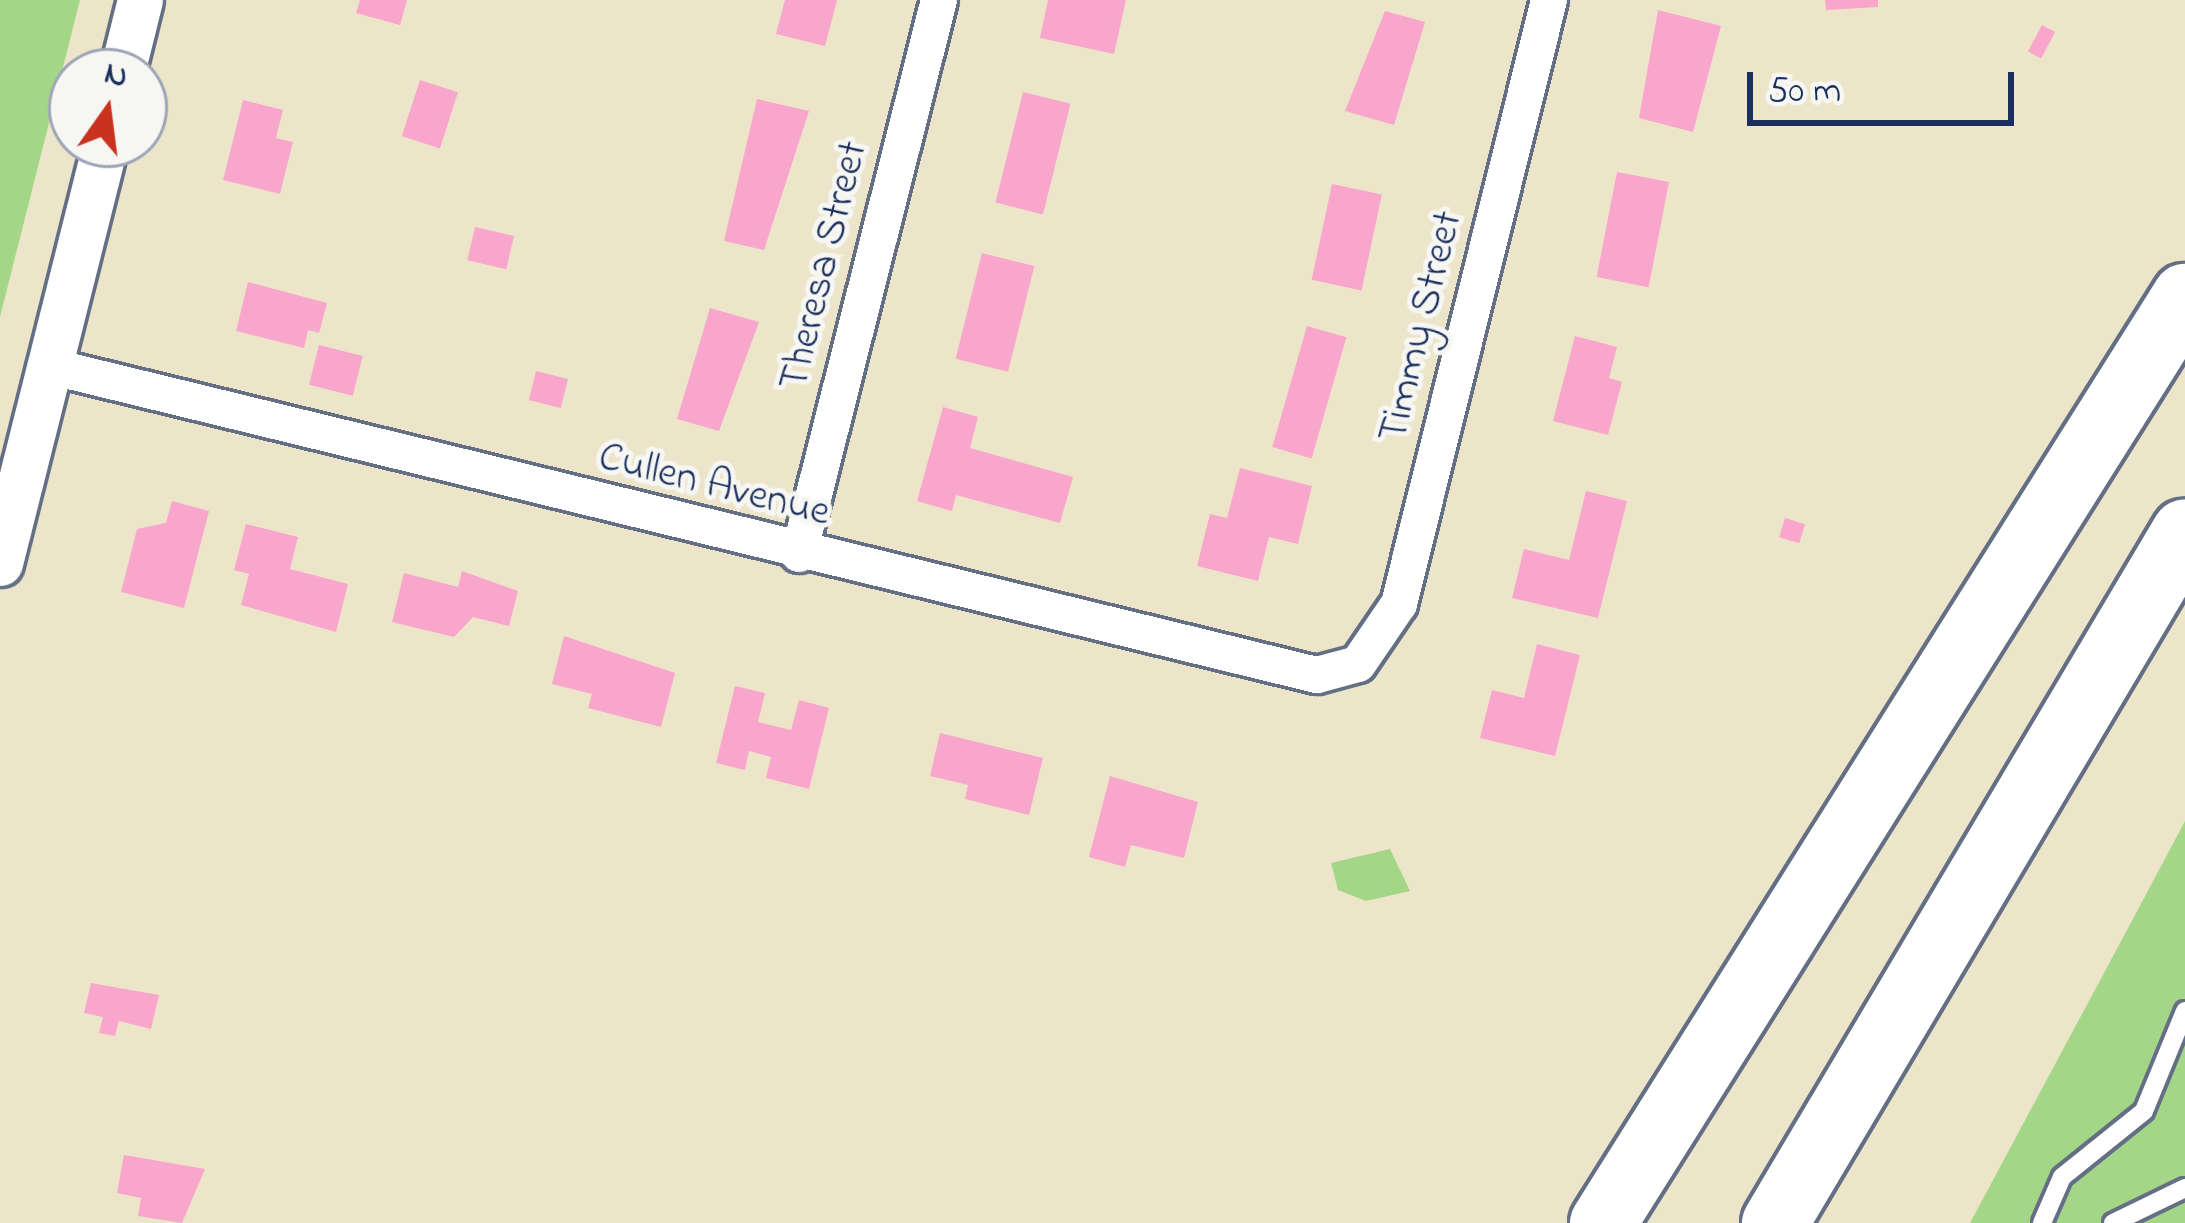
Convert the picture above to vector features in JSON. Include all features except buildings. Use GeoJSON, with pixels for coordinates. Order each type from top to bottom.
{"type":"FeatureCollection","features":[{"type":"Feature","properties":{"kind":"highway"},"geometry":{"type":"LineString","coordinates":[[1603,1223],[2185,297]]}},
{"type":"Feature","properties":{"kind":"highway"},"geometry":{"type":"LineString","coordinates":[[1774,1223],[2185,532]]}},
{"type":"Feature","properties":{"kind":"street"},"geometry":{"type":"LineString","coordinates":[[128,48],[140,0]]}},
{"type":"Feature","properties":{"kind":"street","name":"Theresa Street"},"geometry":{"type":"LineString","coordinates":[[799,554],[939,0]]}},
{"type":"Feature","properties":{"kind":"street","name":"Timmy Street"},"geometry":{"type":"LineString","coordinates":[[1358,664],[1399,604],[1549,0]]}},
{"type":"Feature","properties":{"kind":"street"},"geometry":{"type":"LineString","coordinates":[[0,563],[98,168]]}},
{"type":"Feature","properties":{"kind":"street","name":"Cullen Avenue"},"geometry":{"type":"LineString","coordinates":[[49,366],[1269,670],[1358,664]]}},
{"type":"Feature","properties":{"kind":"lane"},"geometry":{"type":"LineString","coordinates":[[2042,1223],[2062,1177],[2144,1111],[2185,1011]]}},
{"type":"Feature","properties":{"kind":"lane"},"geometry":{"type":"LineString","coordinates":[[2113,1223],[2185,1188]]}},
{"type":"Feature","properties":{"kind":"green space"},"geometry":{"type":"Polygon","coordinates":[[[0,0],[80,0],[68,48],[48,48],[48,127],[0,317],[0,0]]]}},
{"type":"Feature","properties":{"kind":"green space"},"geometry":{"type":"Polygon","coordinates":[[[2185,821],[2185,1223],[1970,1223],[2134,917],[2185,821]]]}},
{"type":"Feature","properties":{"kind":"green space"},"geometry":{"type":"Polygon","coordinates":[[[1390,849],[1410,891],[1366,901],[1338,890],[1331,863],[1390,849]]]}}]}
